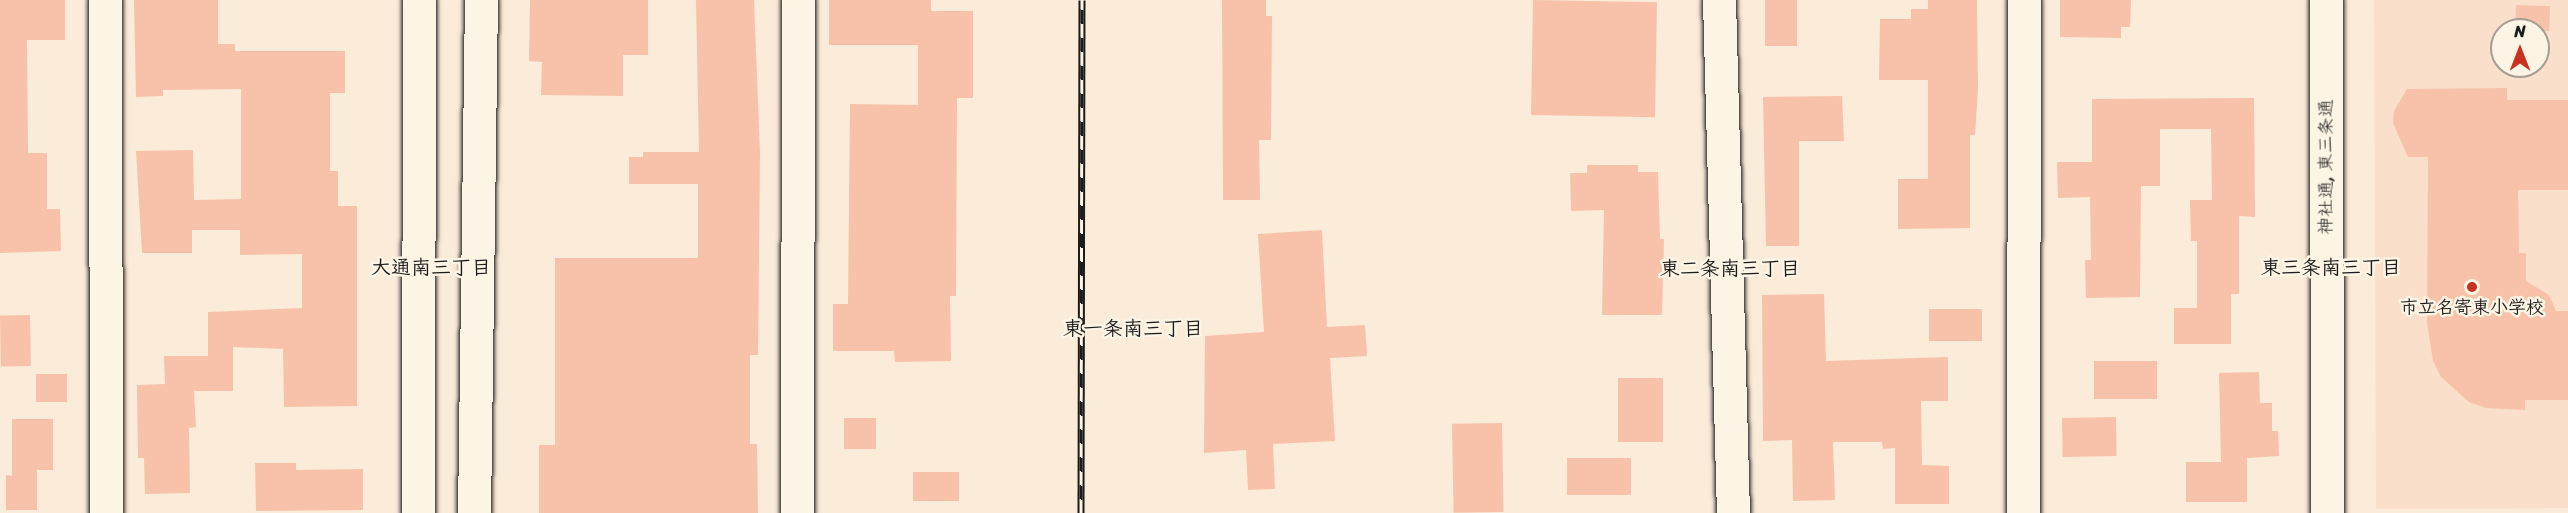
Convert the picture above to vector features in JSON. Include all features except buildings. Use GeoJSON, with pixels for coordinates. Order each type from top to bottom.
{"type":"FeatureCollection","features":[{"type":"Feature","properties":{"kind":"street"},"geometry":{"type":"LineString","coordinates":[[105,0],[106,513]]}},
{"type":"Feature","properties":{"kind":"street"},"geometry":{"type":"LineString","coordinates":[[418,513],[419,0]]}},
{"type":"Feature","properties":{"kind":"street"},"geometry":{"type":"LineString","coordinates":[[474,513],[481,0]]}},
{"type":"Feature","properties":{"kind":"street"},"geometry":{"type":"LineString","coordinates":[[797,513],[798,0]]}},
{"type":"Feature","properties":{"kind":"street"},"geometry":{"type":"LineString","coordinates":[[1719,0],[1733,513]]}},
{"type":"Feature","properties":{"kind":"street"},"geometry":{"type":"LineString","coordinates":[[2023,513],[2024,0]]}},
{"type":"Feature","properties":{"kind":"street","name":"神社通, 東三条通"},"geometry":{"type":"LineString","coordinates":[[2326,0],[2327,513]]}},
{"type":"Feature","properties":{"kind":"shaded area","name":"市立名寄東小学校"},"geometry":{"type":"Polygon","coordinates":[[[2374,0],[2568,0],[2568,508],[2376,509],[2374,0]]]}},
{"type":"Feature","properties":{"kind":"railway"},"geometry":{"type":"LineString","coordinates":[[1081,513],[1082,0]]}},
{"type":"Feature","properties":{"kind":"place","name":"市立名寄東小学校"},"geometry":{"type":"Point","coordinates":[2472,287]}},
{"type":"Feature","properties":{"kind":"district","name":"大通南三丁目"},"geometry":{"type":"Point","coordinates":[431,267]}},
{"type":"Feature","properties":{"kind":"district","name":"東三条南三丁目"},"geometry":{"type":"Point","coordinates":[2331,267]}},
{"type":"Feature","properties":{"kind":"district","name":"東二条南三丁目"},"geometry":{"type":"Point","coordinates":[1730,268]}},
{"type":"Feature","properties":{"kind":"district","name":"東一条南三丁目"},"geometry":{"type":"Point","coordinates":[1133,328]}}]}
